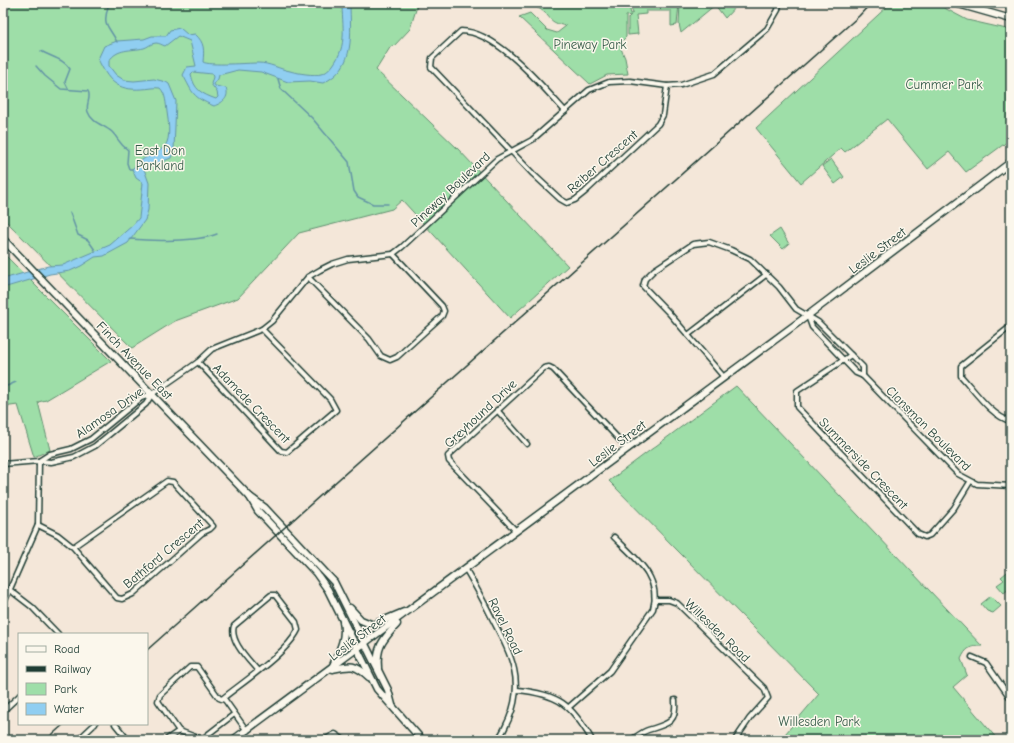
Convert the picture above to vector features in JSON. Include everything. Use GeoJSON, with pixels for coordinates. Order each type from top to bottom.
{"type":"FeatureCollection","features":[{"type":"Feature","properties":{"kind":"main road"},"geometry":{"type":"LineString","coordinates":[[955,3],[1011,19]]}},
{"type":"Feature","properties":{"kind":"main road","name":"Leslie Street"},"geometry":{"type":"LineString","coordinates":[[233,740],[628,449],[723,376],[807,316],[1011,162]]}},
{"type":"Feature","properties":{"kind":"main road","name":"Finch Avenue East"},"geometry":{"type":"LineString","coordinates":[[3,239],[250,497],[265,508],[327,574],[344,601],[388,690],[392,705]]}},
{"type":"Feature","properties":{"kind":"main road","name":"Finch Avenue East"},"geometry":{"type":"LineString","coordinates":[[250,497],[258,511],[316,573],[339,609],[372,679],[383,697],[392,705],[422,740]]}},
{"type":"Feature","properties":{"kind":"main road"},"geometry":{"type":"LineString","coordinates":[[344,601],[361,620],[373,625],[413,608]]}},
{"type":"Feature","properties":{"kind":"main road"},"geometry":{"type":"LineString","coordinates":[[331,669],[344,637],[344,626],[339,609]]}},
{"type":"Feature","properties":{"kind":"main road"},"geometry":{"type":"LineString","coordinates":[[379,674],[378,649],[384,639],[404,615]]}},
{"type":"Feature","properties":{"kind":"main road"},"geometry":{"type":"LineString","coordinates":[[331,669],[352,665],[359,668],[372,679]]}},
{"type":"Feature","properties":{"kind":"street","name":"Pineway Boulevard"},"geometry":{"type":"LineString","coordinates":[[152,394],[198,362],[212,349],[262,329],[272,321],[308,277],[332,264],[348,259],[392,254],[402,248],[497,159],[532,140],[589,90],[609,82],[630,81],[667,86],[680,85],[714,74],[767,29],[778,10],[779,3]]}},
{"type":"Feature","properties":{"kind":"street"},"geometry":{"type":"LineString","coordinates":[[513,151],[431,67],[432,58],[461,32],[471,31],[502,49],[565,111]]}},
{"type":"Feature","properties":{"kind":"street","name":"Reiber Crescent"},"geometry":{"type":"LineString","coordinates":[[513,151],[560,199],[567,203],[575,200],[658,124],[663,115],[667,86]]}},
{"type":"Feature","properties":{"kind":"street"},"geometry":{"type":"LineString","coordinates":[[723,376],[643,286],[645,279],[654,270],[693,244],[709,242],[750,258],[767,274],[796,309],[807,316]]}},
{"type":"Feature","properties":{"kind":"street"},"geometry":{"type":"LineString","coordinates":[[308,277],[368,339],[381,356],[390,360],[397,357],[442,316],[444,311],[442,306],[392,254]]}},
{"type":"Feature","properties":{"kind":"street"},"geometry":{"type":"LineString","coordinates":[[688,335],[767,274]]}},
{"type":"Feature","properties":{"kind":"street","name":"Clansman Boulevard"},"geometry":{"type":"LineString","coordinates":[[807,316],[818,322],[863,367],[863,376]]}},
{"type":"Feature","properties":{"kind":"street","name":"Clansman Boulevard"},"geometry":{"type":"LineString","coordinates":[[807,316],[812,328],[856,372],[863,376],[958,474],[970,482],[977,484],[1011,486]]}},
{"type":"Feature","properties":{"kind":"street"},"geometry":{"type":"LineString","coordinates":[[1011,326],[961,366],[961,376],[993,411],[1004,420],[1011,421]]}},
{"type":"Feature","properties":{"kind":"street","name":"Adamede Crescent"},"geometry":{"type":"LineString","coordinates":[[198,362],[281,451],[287,452],[336,410],[330,398],[262,329]]}},
{"type":"Feature","properties":{"kind":"street","name":"Summerside Crescent"},"geometry":{"type":"LineString","coordinates":[[851,355],[797,391],[797,407],[918,534],[925,536],[930,535],[954,508],[970,482]]}},
{"type":"Feature","properties":{"kind":"street","name":"Greyhound Drive"},"geometry":{"type":"LineString","coordinates":[[516,531],[449,461],[448,456],[544,368],[549,367],[553,369],[628,449]]}},
{"type":"Feature","properties":{"kind":"street","name":"Alamosa Drive"},"geometry":{"type":"LineString","coordinates":[[39,461],[50,454],[72,449],[91,439],[141,398],[152,394]]}},
{"type":"Feature","properties":{"kind":"street","name":"Alamosa Drive"},"geometry":{"type":"LineString","coordinates":[[3,464],[39,461],[52,462],[74,457],[95,446],[146,404],[152,394]]}},
{"type":"Feature","properties":{"kind":"street"},"geometry":{"type":"LineString","coordinates":[[497,410],[527,444]]}},
{"type":"Feature","properties":{"kind":"street"},"geometry":{"type":"LineString","coordinates":[[3,605],[38,525],[39,461]]}},
{"type":"Feature","properties":{"kind":"street","name":"Bathford Crescent"},"geometry":{"type":"LineString","coordinates":[[167,481],[174,482],[213,526],[202,533],[133,594],[122,599],[117,598],[73,547],[167,481]]}},
{"type":"Feature","properties":{"kind":"street"},"geometry":{"type":"LineString","coordinates":[[38,525],[58,536],[73,547]]}},
{"type":"Feature","properties":{"kind":"street"},"geometry":{"type":"LineString","coordinates":[[569,707],[610,671],[653,609],[655,600],[653,582],[644,566],[614,537]]}},
{"type":"Feature","properties":{"kind":"street","name":"Ravel Road"},"geometry":{"type":"LineString","coordinates":[[465,568],[509,650],[516,672],[517,690],[513,709],[502,735],[496,740]]}},
{"type":"Feature","properties":{"kind":"street"},"geometry":{"type":"LineString","coordinates":[[10,590],[32,607],[57,633]]}},
{"type":"Feature","properties":{"kind":"street"},"geometry":{"type":"LineString","coordinates":[[222,699],[258,671],[292,642],[298,630],[296,622],[275,595],[271,595],[234,626],[233,630],[237,642],[258,671]]}},
{"type":"Feature","properties":{"kind":"street","name":"Willesden Road"},"geometry":{"type":"LineString","coordinates":[[655,600],[669,600],[678,603],[764,688],[768,698],[750,718],[735,740]]}},
{"type":"Feature","properties":{"kind":"street"},"geometry":{"type":"LineString","coordinates":[[972,657],[986,663],[1011,699]]}},
{"type":"Feature","properties":{"kind":"street"},"geometry":{"type":"LineString","coordinates":[[233,714],[203,739],[179,731],[158,702],[160,695],[190,667],[197,667],[219,698],[225,700],[233,714],[247,731]]}},
{"type":"Feature","properties":{"kind":"street"},"geometry":{"type":"LineString","coordinates":[[517,690],[545,694],[569,707],[581,721],[592,740]]}},
{"type":"Feature","properties":{"kind":"street"},"geometry":{"type":"LineString","coordinates":[[3,710],[18,697]]}},
{"type":"Feature","properties":{"kind":"street"},"geometry":{"type":"LineString","coordinates":[[631,740],[646,731],[665,725],[673,718],[676,710],[675,700]]}},
{"type":"Feature","properties":{"kind":"street"},"geometry":{"type":"LineString","coordinates":[[78,740],[94,725]]}},
{"type":"Feature","properties":{"kind":"street"},"geometry":{"type":"LineString","coordinates":[[116,725],[128,740]]}},
{"type":"Feature","properties":{"kind":"street"},"geometry":{"type":"LineString","coordinates":[[166,740],[179,731]]}},
{"type":"Feature","properties":{"kind":"street"},"geometry":{"type":"LineString","coordinates":[[324,740],[335,734],[344,740]]}},
{"type":"Feature","properties":{"kind":"green space","name":"East Don Parkland"},"geometry":{"type":"Polygon","coordinates":[[[7,3],[418,3],[410,29],[393,47],[391,46],[376,70],[458,149],[568,266],[510,318],[402,200],[392,209],[299,233],[238,298],[175,321],[132,348],[3,218],[3,8],[7,3]]]}},
{"type":"Feature","properties":{"kind":"green space","name":"Pineway Park"},"geometry":{"type":"Polygon","coordinates":[[[506,3],[628,3],[631,14],[633,13],[629,3],[679,3],[677,25],[671,26],[671,11],[646,11],[646,14],[636,15],[638,34],[628,35],[628,18],[631,15],[626,16],[626,37],[619,44],[625,58],[628,74],[607,75],[590,84],[519,17],[530,13],[547,30],[557,33],[566,26],[556,23],[536,7],[506,3]]]}},
{"type":"Feature","properties":{"kind":"green space"},"geometry":{"type":"Polygon","coordinates":[[[680,3],[739,3],[725,18],[715,5],[681,33],[679,24],[680,3]]]}},
{"type":"Feature","properties":{"kind":"green space","name":"Cummer Park"},"geometry":{"type":"Polygon","coordinates":[[[891,3],[935,3],[967,20],[1011,30],[1011,139],[966,172],[949,152],[928,169],[887,119],[845,152],[841,148],[801,183],[756,128],[891,3]]]}},
{"type":"Feature","properties":{"kind":"green space"},"geometry":{"type":"Polygon","coordinates":[[[831,159],[844,177],[835,184],[822,166],[831,159]]]}},
{"type":"Feature","properties":{"kind":"green space"},"geometry":{"type":"Polygon","coordinates":[[[780,229],[789,244],[783,249],[770,236],[780,229]]]}},
{"type":"Feature","properties":{"kind":"green space"},"geometry":{"type":"Polygon","coordinates":[[[3,253],[111,361],[46,400],[38,402],[50,450],[34,457],[18,405],[3,407],[3,253]]]}},
{"type":"Feature","properties":{"kind":"green space","name":"Willesden Park"},"geometry":{"type":"Polygon","coordinates":[[[736,386],[982,646],[971,647],[965,652],[961,659],[967,675],[953,687],[998,740],[780,740],[819,694],[609,481],[736,386]]]}},
{"type":"Feature","properties":{"kind":"green space"},"geometry":{"type":"Polygon","coordinates":[[[1011,569],[1011,587],[1004,593],[997,585],[1004,580],[1001,577],[1011,569]]]}},
{"type":"Feature","properties":{"kind":"green space"},"geometry":{"type":"Polygon","coordinates":[[[991,596],[1001,606],[993,613],[987,611],[981,604],[991,596]]]}},
{"type":"Feature","properties":{"kind":"water"},"geometry":{"type":"Polygon","coordinates":[[[342,3],[350,3],[349,48],[342,68],[334,76],[323,83],[310,81],[288,82],[261,72],[238,70],[219,75],[214,84],[215,86],[226,88],[227,95],[222,102],[214,106],[201,100],[194,94],[183,75],[187,67],[196,66],[190,41],[178,36],[165,46],[154,43],[144,48],[120,52],[112,57],[109,61],[109,66],[116,75],[124,80],[134,81],[154,79],[166,82],[169,84],[176,101],[174,150],[171,158],[144,169],[149,183],[148,210],[145,220],[128,243],[104,256],[95,257],[70,271],[50,274],[3,288],[3,279],[48,266],[63,265],[110,245],[139,218],[143,183],[136,178],[132,169],[140,161],[161,150],[166,145],[169,128],[165,99],[160,88],[133,89],[119,86],[114,83],[105,73],[98,59],[104,46],[117,41],[144,39],[152,36],[166,36],[170,30],[180,28],[188,35],[195,34],[201,40],[204,50],[203,62],[220,64],[262,63],[297,73],[318,75],[325,73],[331,68],[338,58],[341,50],[343,35],[342,3]],[[193,72],[191,74],[194,84],[199,91],[216,99],[218,97],[217,92],[211,84],[213,77],[212,74],[193,72]]]}},
{"type":"Feature","properties":{"kind":"waterway"},"geometry":{"type":"LineString","coordinates":[[109,3],[106,21],[117,42]]}},
{"type":"Feature","properties":{"kind":"waterway"},"geometry":{"type":"LineString","coordinates":[[319,3],[320,5],[343,3]]}},
{"type":"Feature","properties":{"kind":"waterway"},"geometry":{"type":"LineString","coordinates":[[41,51],[61,60],[70,69],[65,82],[68,88]]}},
{"type":"Feature","properties":{"kind":"waterway"},"geometry":{"type":"LineString","coordinates":[[36,66],[45,76],[61,89],[88,91],[89,96],[87,109],[90,116],[92,119],[112,132],[128,150],[127,163],[129,169],[132,169]]}},
{"type":"Feature","properties":{"kind":"waterway"},"geometry":{"type":"LineString","coordinates":[[278,79],[281,89],[312,118],[349,162],[354,191],[358,197],[373,204],[388,204]]}},
{"type":"Feature","properties":{"kind":"waterway"},"geometry":{"type":"LineString","coordinates":[[70,213],[78,235],[88,240],[95,250]]}},
{"type":"Feature","properties":{"kind":"waterway"},"geometry":{"type":"LineString","coordinates":[[130,239],[186,240],[208,237],[217,234]]}},
{"type":"Feature","properties":{"kind":"waterway"},"geometry":{"type":"LineString","coordinates":[[3,386],[16,382]]}},
{"type":"Feature","properties":{"kind":"railway"},"geometry":{"type":"LineString","coordinates":[[148,649],[859,16],[871,3]]}},
{"type":"Feature","properties":{"kind":"railway"},"geometry":{"type":"LineString","coordinates":[[46,740],[63,725]]}}]}
